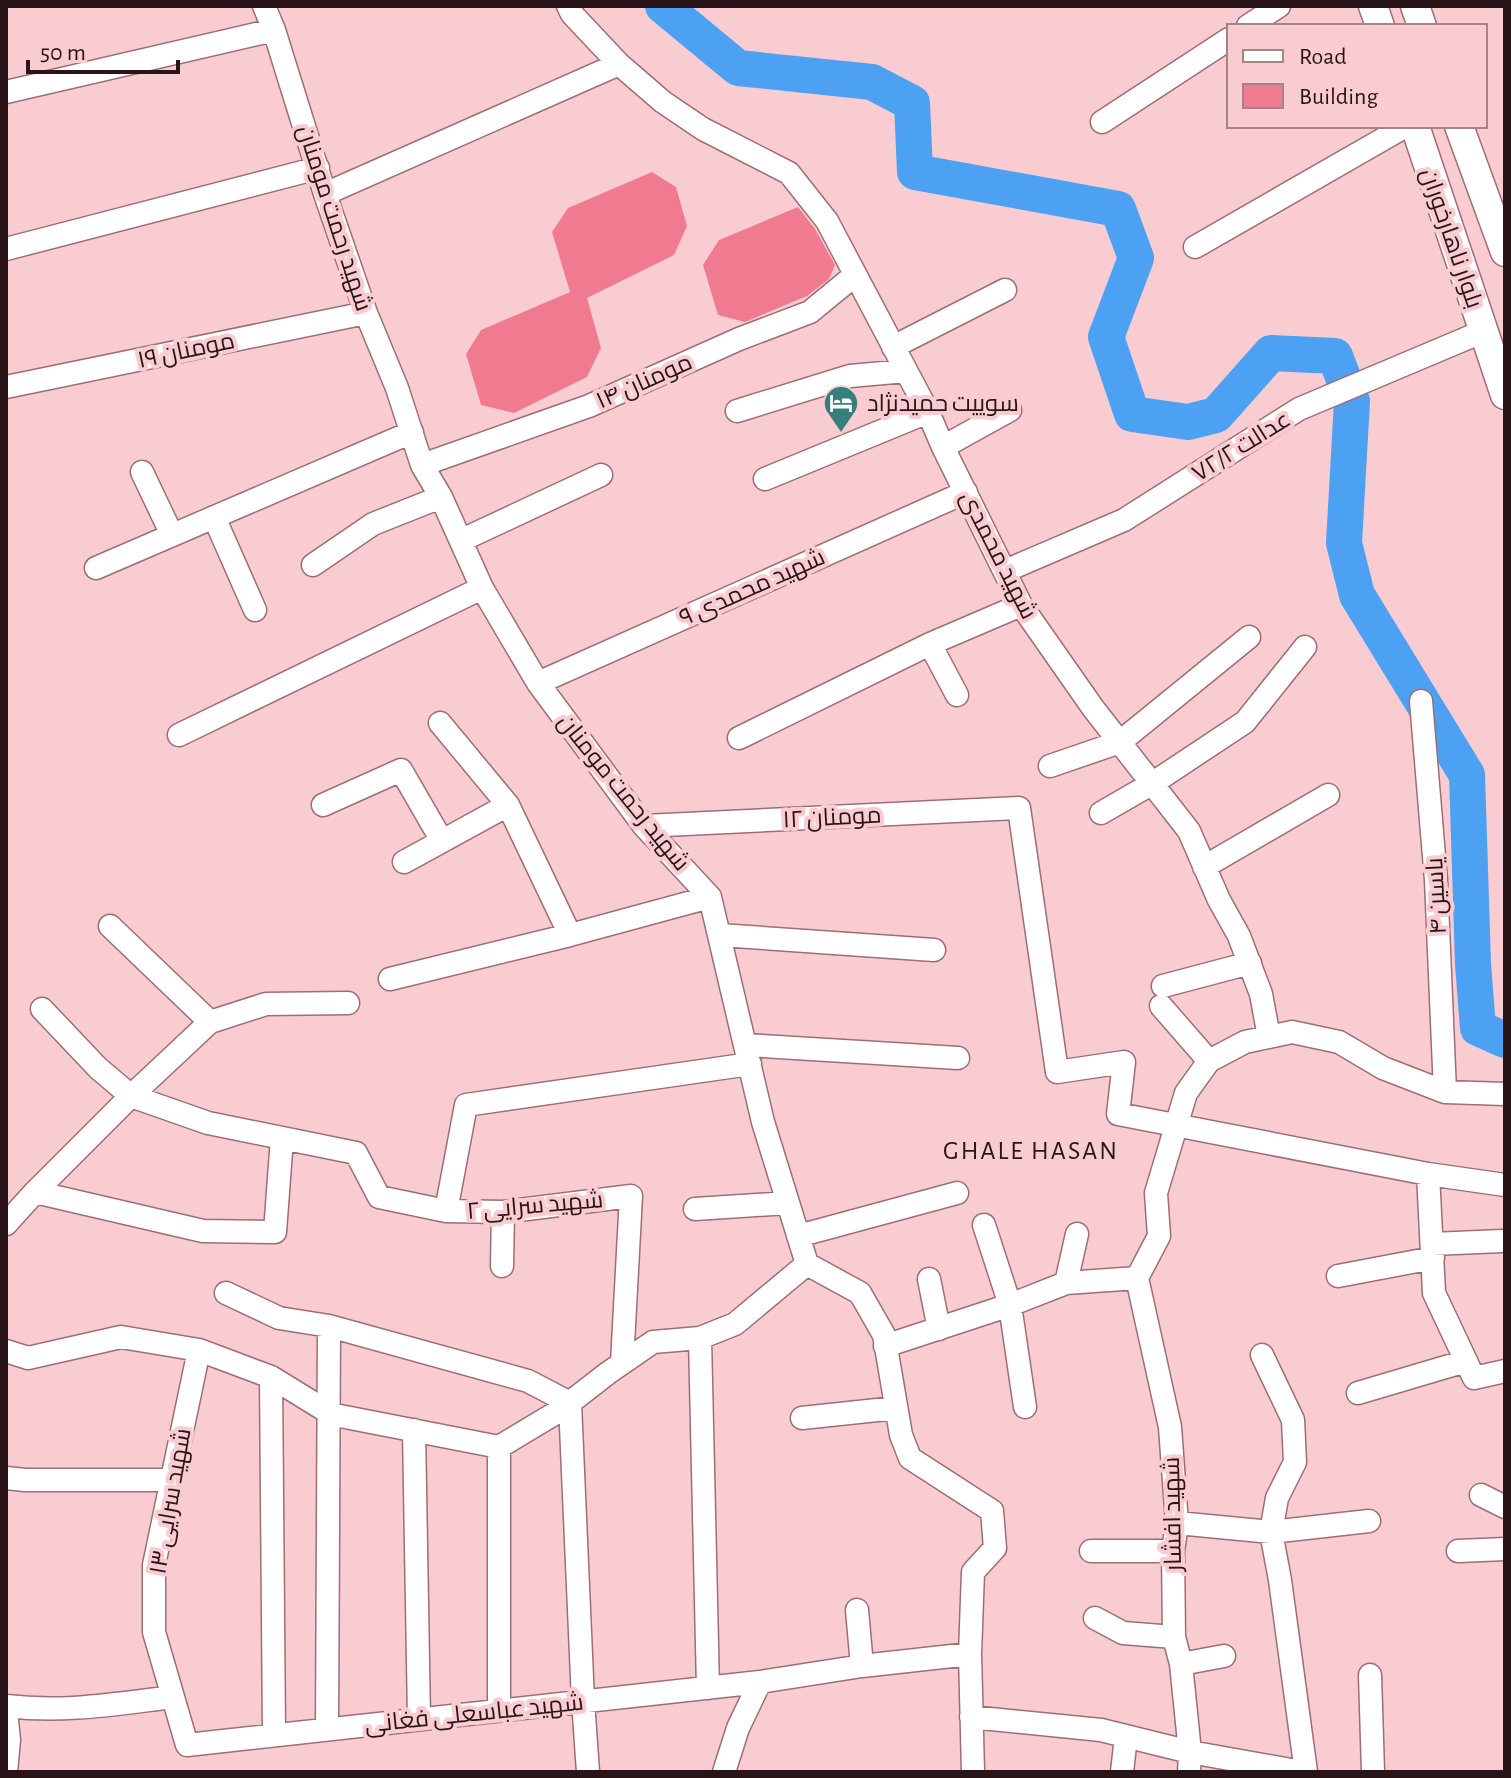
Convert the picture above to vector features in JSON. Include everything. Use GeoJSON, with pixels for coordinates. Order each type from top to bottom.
{"type":"FeatureCollection","features":[{"type":"Feature","properties":{"kind":"main road","name":"بلوار ناهارخوران"},"geometry":{"type":"LineString","coordinates":[[1416,128],[1505,395]]}},
{"type":"Feature","properties":{"kind":"main road","name":"بلوار ناهارخوران"},"geometry":{"type":"LineString","coordinates":[[1460,128],[1505,252]]}},
{"type":"Feature","properties":{"kind":"street","name":"شهید رحمت مومنان"},"geometry":{"type":"LineString","coordinates":[[264,6],[325,194],[366,313],[397,388],[422,465],[462,540],[482,588],[538,683],[644,826],[710,897],[763,1122],[807,1264]]}},
{"type":"Feature","properties":{"kind":"street","name":"شهید محمدی"},"geometry":{"type":"LineString","coordinates":[[568,6],[619,64],[663,102],[703,129],[789,173],[827,221],[928,412],[1021,605],[1093,708],[1189,831],[1250,963],[1261,994],[1269,1037]]}},
{"type":"Feature","properties":{"kind":"street"},"geometry":{"type":"LineString","coordinates":[[1251,24],[1279,6]]}},
{"type":"Feature","properties":{"kind":"street"},"geometry":{"type":"LineString","coordinates":[[6,92],[274,30]]}},
{"type":"Feature","properties":{"kind":"street"},"geometry":{"type":"LineString","coordinates":[[1102,122],[1227,40]]}},
{"type":"Feature","properties":{"kind":"street"},"geometry":{"type":"LineString","coordinates":[[325,194],[619,64]]}},
{"type":"Feature","properties":{"kind":"street"},"geometry":{"type":"LineString","coordinates":[[1195,247],[1403,128]]}},
{"type":"Feature","properties":{"kind":"street"},"geometry":{"type":"LineString","coordinates":[[6,249],[318,168]]}},
{"type":"Feature","properties":{"kind":"street","name":"مومنان ۱۴"},"geometry":{"type":"LineString","coordinates":[[422,465],[589,406],[739,339],[810,312],[855,275]]}},
{"type":"Feature","properties":{"kind":"street"},"geometry":{"type":"LineString","coordinates":[[893,347],[1005,290]]}},
{"type":"Feature","properties":{"kind":"street","name":"مومنان ۱۹"},"geometry":{"type":"LineString","coordinates":[[6,387],[366,313]]}},
{"type":"Feature","properties":{"kind":"street","name":"عدالت ۷۲/۲"},"geometry":{"type":"LineString","coordinates":[[1005,571],[1124,520],[1299,409],[1484,331]]}},
{"type":"Feature","properties":{"kind":"street"},"geometry":{"type":"LineString","coordinates":[[737,411],[850,376],[906,371]]}},
{"type":"Feature","properties":{"kind":"street"},"geometry":{"type":"LineString","coordinates":[[943,447],[1010,410]]}},
{"type":"Feature","properties":{"kind":"street"},"geometry":{"type":"LineString","coordinates":[[765,479],[928,412]]}},
{"type":"Feature","properties":{"kind":"street"},"geometry":{"type":"LineString","coordinates":[[96,568],[412,432]]}},
{"type":"Feature","properties":{"kind":"street"},"geometry":{"type":"LineString","coordinates":[[142,472],[172,535]]}},
{"type":"Feature","properties":{"kind":"street"},"geometry":{"type":"LineString","coordinates":[[462,540],[601,475]]}},
{"type":"Feature","properties":{"kind":"street","name":"۹ شهید محمدی"},"geometry":{"type":"LineString","coordinates":[[538,683],[966,492]]}},
{"type":"Feature","properties":{"kind":"street"},"geometry":{"type":"LineString","coordinates":[[313,565],[373,524],[441,497]]}},
{"type":"Feature","properties":{"kind":"street"},"geometry":{"type":"LineString","coordinates":[[214,517],[255,610]]}},
{"type":"Feature","properties":{"kind":"street"},"geometry":{"type":"LineString","coordinates":[[179,735],[482,588]]}},
{"type":"Feature","properties":{"kind":"street"},"geometry":{"type":"LineString","coordinates":[[739,738],[930,644],[1021,605]]}},
{"type":"Feature","properties":{"kind":"street"},"geometry":{"type":"LineString","coordinates":[[1050,766],[1120,742],[1249,637]]}},
{"type":"Feature","properties":{"kind":"street"},"geometry":{"type":"LineString","coordinates":[[930,644],[957,695]]}},
{"type":"Feature","properties":{"kind":"street"},"geometry":{"type":"LineString","coordinates":[[1101,813],[1153,783],[1245,722],[1305,647]]}},
{"type":"Feature","properties":{"kind":"street","name":"یاسین ۴"},"geometry":{"type":"LineString","coordinates":[[1421,701],[1436,880],[1445,1092]]}},
{"type":"Feature","properties":{"kind":"street"},"geometry":{"type":"LineString","coordinates":[[440,723],[508,805],[570,935]]}},
{"type":"Feature","properties":{"kind":"street"},"geometry":{"type":"LineString","coordinates":[[323,805],[401,770],[442,841]]}},
{"type":"Feature","properties":{"kind":"street"},"geometry":{"type":"LineString","coordinates":[[1204,867],[1328,795]]}},
{"type":"Feature","properties":{"kind":"street"},"geometry":{"type":"LineString","coordinates":[[404,862],[508,805]]}},
{"type":"Feature","properties":{"kind":"street","name":"مومنان ۱۲"},"geometry":{"type":"LineString","coordinates":[[644,826],[1019,808],[1057,1072],[1124,1062],[1118,1114],[1177,1125]]}},
{"type":"Feature","properties":{"kind":"street"},"geometry":{"type":"LineString","coordinates":[[390,979],[710,897]]}},
{"type":"Feature","properties":{"kind":"street"},"geometry":{"type":"LineString","coordinates":[[110,926],[210,1022]]}},
{"type":"Feature","properties":{"kind":"street"},"geometry":{"type":"LineString","coordinates":[[720,935],[934,950]]}},
{"type":"Feature","properties":{"kind":"street"},"geometry":{"type":"LineString","coordinates":[[1209,1061],[1162,996],[1250,963]]}},
{"type":"Feature","properties":{"kind":"street"},"geometry":{"type":"LineString","coordinates":[[6,1224],[131,1096],[210,1022],[266,1004],[348,1003]]}},
{"type":"Feature","properties":{"kind":"street"},"geometry":{"type":"LineString","coordinates":[[42,1009],[98,1068],[131,1096]]}},
{"type":"Feature","properties":{"kind":"street"},"geometry":{"type":"LineString","coordinates":[[885,1346],[1066,1283],[1137,1278],[1159,1236],[1156,1193],[1186,1093],[1209,1061],[1245,1042],[1292,1032],[1339,1042],[1383,1068],[1445,1092],[1505,1094]]}},
{"type":"Feature","properties":{"kind":"street"},"geometry":{"type":"LineString","coordinates":[[446,1211],[466,1105],[748,1054],[958,1058]]}},
{"type":"Feature","properties":{"kind":"street","name":"شهید سرایی ۲"},"geometry":{"type":"LineString","coordinates":[[131,1096],[208,1123],[356,1153],[379,1197],[446,1211],[503,1212],[631,1196],[622,1363]]}},
{"type":"Feature","properties":{"kind":"street"},"geometry":{"type":"LineString","coordinates":[[1177,1125],[1428,1174],[1505,1185]]}},
{"type":"Feature","properties":{"kind":"street"},"geometry":{"type":"LineString","coordinates":[[35,1192],[203,1231],[275,1232],[282,1138]]}},
{"type":"Feature","properties":{"kind":"street"},"geometry":{"type":"LineString","coordinates":[[1428,1174],[1434,1293],[1470,1370]]}},
{"type":"Feature","properties":{"kind":"street"},"geometry":{"type":"LineString","coordinates":[[798,1236],[957,1193]]}},
{"type":"Feature","properties":{"kind":"street"},"geometry":{"type":"LineString","coordinates":[[695,1209],[788,1203]]}},
{"type":"Feature","properties":{"kind":"street"},"geometry":{"type":"LineString","coordinates":[[502,1266],[503,1212]]}},
{"type":"Feature","properties":{"kind":"street"},"geometry":{"type":"LineString","coordinates":[[984,1225],[1010,1305],[1025,1407]]}},
{"type":"Feature","properties":{"kind":"street"},"geometry":{"type":"LineString","coordinates":[[1066,1283],[1077,1234]]}},
{"type":"Feature","properties":{"kind":"street"},"geometry":{"type":"LineString","coordinates":[[1338,1276],[1432,1251],[1502,1241]]}},
{"type":"Feature","properties":{"kind":"street"},"geometry":{"type":"LineString","coordinates":[[6,1351],[28,1358],[121,1337],[199,1350],[271,1377],[328,1412],[340,1416],[499,1447],[570,1403],[653,1342],[700,1338],[735,1324],[807,1264],[860,1293],[884,1335],[901,1435],[910,1458],[992,1511],[995,1548],[973,1572],[970,1654],[973,1772]]}},
{"type":"Feature","properties":{"kind":"street","name":"شهید افشار"},"geometry":{"type":"LineString","coordinates":[[1137,1278],[1170,1427],[1177,1523],[1173,1551],[1174,1637],[1181,1664],[1189,1762]]}},
{"type":"Feature","properties":{"kind":"street"},"geometry":{"type":"LineString","coordinates":[[929,1279],[939,1329]]}},
{"type":"Feature","properties":{"kind":"street"},"geometry":{"type":"LineString","coordinates":[[226,1293],[279,1318],[329,1326],[528,1381],[570,1403]]}},
{"type":"Feature","properties":{"kind":"street"},"geometry":{"type":"LineString","coordinates":[[327,1729],[329,1326]]}},
{"type":"Feature","properties":{"kind":"street"},"geometry":{"type":"LineString","coordinates":[[700,1338],[708,1688]]}},
{"type":"Feature","properties":{"kind":"street","name":"شهید سرایی ۱۳"},"geometry":{"type":"LineString","coordinates":[[187,1745],[154,1632],[154,1565],[199,1350]]}},
{"type":"Feature","properties":{"kind":"street"},"geometry":{"type":"LineString","coordinates":[[971,1717],[1101,1730],[1189,1762],[1304,1772],[1271,1532],[1277,1498],[1295,1462],[1293,1420],[1262,1355]]}},
{"type":"Feature","properties":{"kind":"street"},"geometry":{"type":"LineString","coordinates":[[1358,1393],[1470,1370],[1505,1371]]}},
{"type":"Feature","properties":{"kind":"street"},"geometry":{"type":"LineString","coordinates":[[271,1377],[274,1735]]}},
{"type":"Feature","properties":{"kind":"street"},"geometry":{"type":"LineString","coordinates":[[570,1403],[588,1772]]}},
{"type":"Feature","properties":{"kind":"street"},"geometry":{"type":"LineString","coordinates":[[802,1418],[896,1408]]}},
{"type":"Feature","properties":{"kind":"street"},"geometry":{"type":"LineString","coordinates":[[414,1430],[419,1719]]}},
{"type":"Feature","properties":{"kind":"street"},"geometry":{"type":"LineString","coordinates":[[499,1447],[499,1710]]}},
{"type":"Feature","properties":{"kind":"street"},"geometry":{"type":"LineString","coordinates":[[6,1478],[172,1480]]}},
{"type":"Feature","properties":{"kind":"street"},"geometry":{"type":"LineString","coordinates":[[1481,1495],[1505,1507]]}},
{"type":"Feature","properties":{"kind":"street"},"geometry":{"type":"LineString","coordinates":[[1177,1523],[1271,1532],[1369,1521]]}},
{"type":"Feature","properties":{"kind":"street"},"geometry":{"type":"LineString","coordinates":[[1458,1551],[1505,1549]]}},
{"type":"Feature","properties":{"kind":"street"},"geometry":{"type":"LineString","coordinates":[[1091,1551],[1173,1551]]}},
{"type":"Feature","properties":{"kind":"street"},"geometry":{"type":"LineString","coordinates":[[857,1610],[862,1666]]}},
{"type":"Feature","properties":{"kind":"street"},"geometry":{"type":"LineString","coordinates":[[1095,1618],[1123,1633],[1174,1637]]}},
{"type":"Feature","properties":{"kind":"street","name":"شهید عباسعلی فغانی"},"geometry":{"type":"LineString","coordinates":[[187,1745],[760,1682],[970,1654]]}},
{"type":"Feature","properties":{"kind":"street"},"geometry":{"type":"LineString","coordinates":[[1181,1664],[1224,1656]]}},
{"type":"Feature","properties":{"kind":"street"},"geometry":{"type":"LineString","coordinates":[[1370,1675],[1373,1772]]}},
{"type":"Feature","properties":{"kind":"street"},"geometry":{"type":"LineString","coordinates":[[724,1772],[738,1728],[760,1682]]}},
{"type":"Feature","properties":{"kind":"street"},"geometry":{"type":"LineString","coordinates":[[6,1772],[9,1740],[6,1708],[73,1709],[173,1697]]}},
{"type":"Feature","properties":{"kind":"street"},"geometry":{"type":"LineString","coordinates":[[1122,1772],[1126,1737]]}},
{"type":"Feature","properties":{"kind":"building"},"geometry":{"type":"Polygon","coordinates":[[[652,172],[676,187],[687,226],[674,255],[587,298],[601,348],[587,377],[514,413],[481,405],[466,354],[481,330],[570,292],[552,232],[568,208],[652,172]]]}},
{"type":"Feature","properties":{"kind":"building"},"geometry":{"type":"Polygon","coordinates":[[[798,207],[815,229],[835,265],[829,279],[807,296],[745,322],[718,315],[703,265],[719,240],[798,207]]]}},
{"type":"Feature","properties":{"kind":"waterway"},"geometry":{"type":"LineString","coordinates":[[663,6],[738,68],[872,82],[912,103],[915,172],[1118,209],[1136,258],[1106,337],[1132,414],[1188,422],[1216,415],[1271,353],[1335,356],[1352,401],[1344,543],[1357,595],[1467,775],[1478,1028],[1505,1040]]}},
{"type":"Feature","properties":{"kind":"place","name":"سوییت حمیدنژاد"},"geometry":{"type":"Point","coordinates":[841,434]}},
{"type":"Feature","properties":{"kind":"district","name":"GHALE HASAN"},"geometry":{"type":"Point","coordinates":[1031,1150]}}]}
